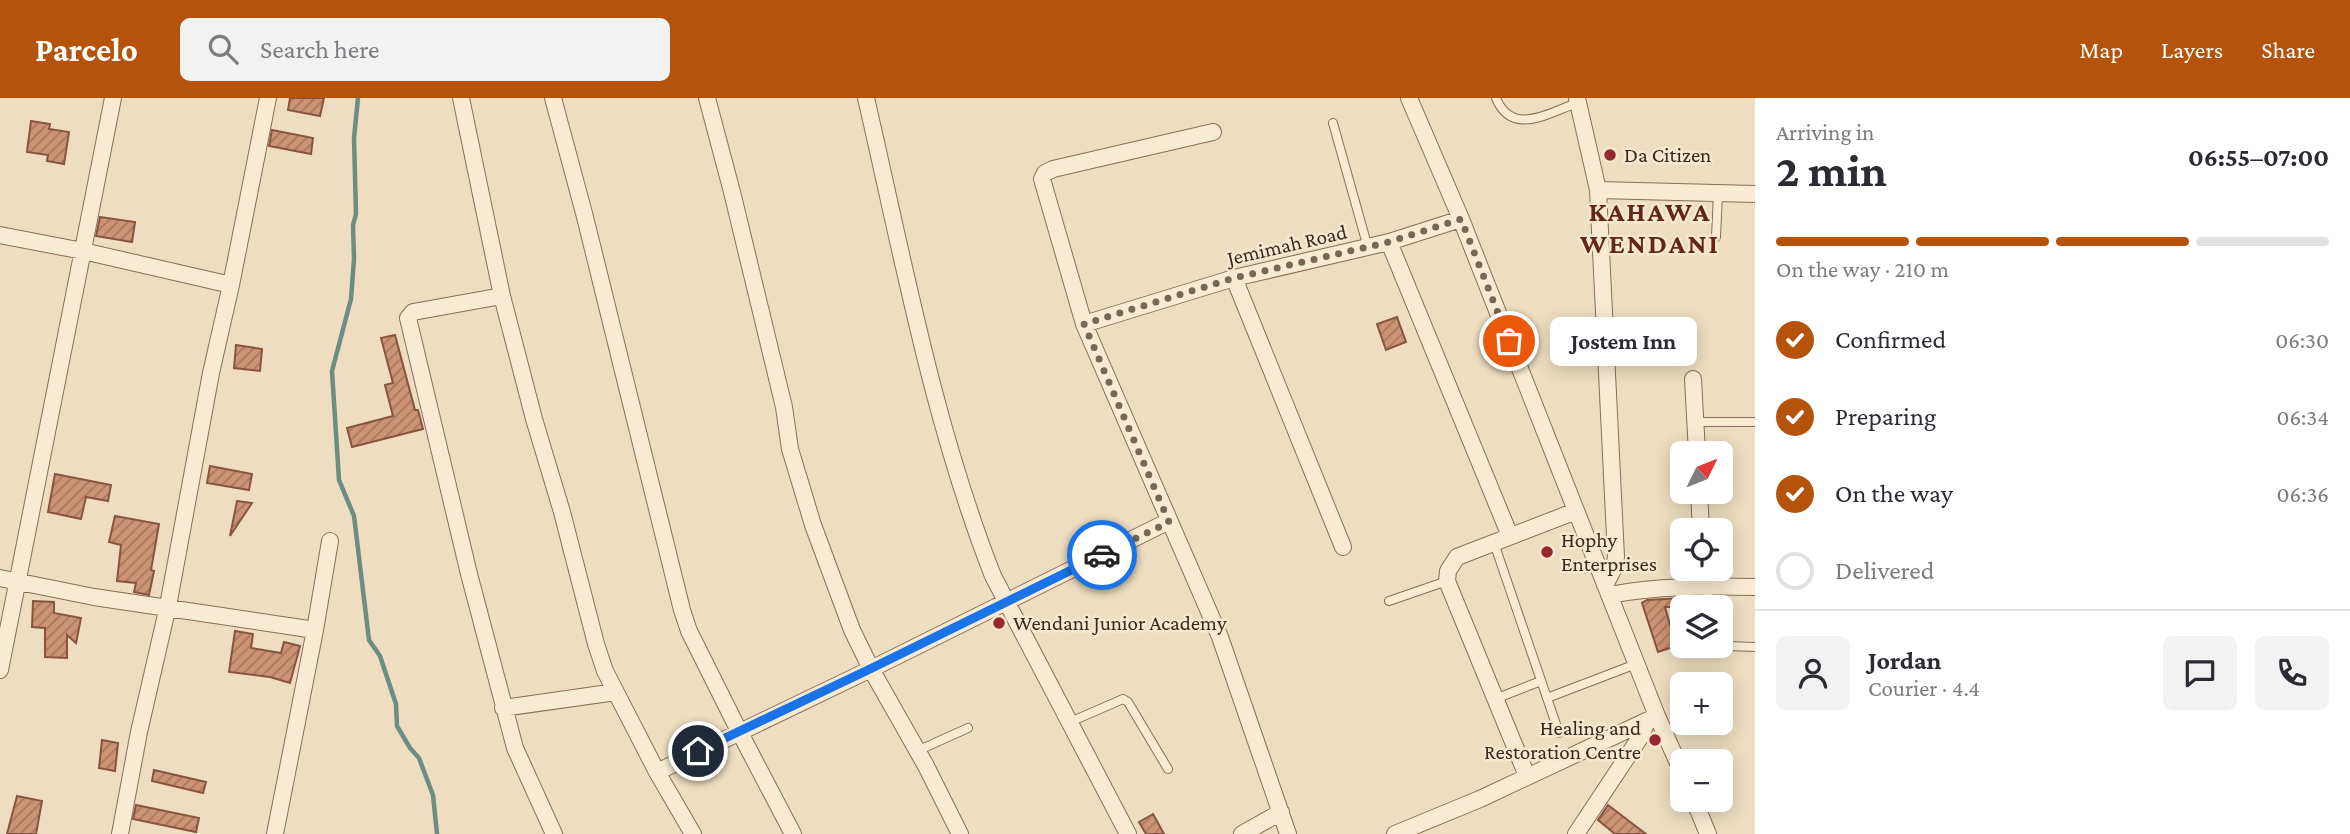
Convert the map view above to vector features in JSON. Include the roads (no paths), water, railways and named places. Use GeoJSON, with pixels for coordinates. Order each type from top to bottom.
{"type":"FeatureCollection","features":[{"type":"Feature","properties":{"kind":"street"},"geometry":{"type":"LineString","coordinates":[[0,670],[113,98]]}},
{"type":"Feature","properties":{"kind":"street"},"geometry":{"type":"LineString","coordinates":[[120,834],[139,732],[168,606],[211,373],[268,98]]}},
{"type":"Feature","properties":{"kind":"street"},"geometry":{"type":"LineString","coordinates":[[461,98],[502,296],[596,644],[605,671],[657,772],[693,834]]}},
{"type":"Feature","properties":{"kind":"street"},"geometry":{"type":"LineString","coordinates":[[553,98],[585,216],[682,610],[689,631],[793,834]]}},
{"type":"Feature","properties":{"kind":"street"},"geometry":{"type":"LineString","coordinates":[[707,98],[733,192],[784,407],[790,449],[831,574],[870,669],[960,834]]}},
{"type":"Feature","properties":{"kind":"street"},"geometry":{"type":"LineString","coordinates":[[866,98],[949,449],[977,536],[993,576],[1128,834]]}},
{"type":"Feature","properties":{"kind":"street"},"geometry":{"type":"LineString","coordinates":[[1409,98],[1461,219],[1576,510],[1636,664],[1652,719],[1670,751]]}},
{"type":"Feature","properties":{"kind":"street"},"geometry":{"type":"LineString","coordinates":[[1577,100],[1598,191],[1616,557],[1607,590]]}},
{"type":"Feature","properties":{"kind":"street"},"geometry":{"type":"LineString","coordinates":[[1213,132],[1053,169],[1045,173],[1042,179],[1084,324],[1220,637],[1288,834]]}},
{"type":"Feature","properties":{"kind":"street"},"geometry":{"type":"LineString","coordinates":[[1598,191],[1755,194]]}},
{"type":"Feature","properties":{"kind":"street","name":"Jemimah Road"},"geometry":{"type":"LineString","coordinates":[[1084,324],[1234,278],[1368,248],[1461,219]]}},
{"type":"Feature","properties":{"kind":"street"},"geometry":{"type":"LineString","coordinates":[[0,235],[231,285]]}},
{"type":"Feature","properties":{"kind":"street"},"geometry":{"type":"LineString","coordinates":[[1389,242],[1510,536]]}},
{"type":"Feature","properties":{"kind":"street"},"geometry":{"type":"LineString","coordinates":[[1234,278],[1343,547]]}},
{"type":"Feature","properties":{"kind":"street"},"geometry":{"type":"LineString","coordinates":[[502,296],[413,312],[408,318],[514,748],[554,834]]}},
{"type":"Feature","properties":{"kind":"street"},"geometry":{"type":"LineString","coordinates":[[1693,379],[1696,441]]}},
{"type":"Feature","properties":{"kind":"street"},"geometry":{"type":"LineString","coordinates":[[1528,776],[1447,581],[1448,571],[1457,557],[1576,510]]}},
{"type":"Feature","properties":{"kind":"street"},"geometry":{"type":"LineString","coordinates":[[657,772],[1169,522]]}},
{"type":"Feature","properties":{"kind":"street"},"geometry":{"type":"LineString","coordinates":[[275,834],[330,541]]}},
{"type":"Feature","properties":{"kind":"street"},"geometry":{"type":"LineString","coordinates":[[0,578],[94,597],[315,630]]}},
{"type":"Feature","properties":{"kind":"street"},"geometry":{"type":"LineString","coordinates":[[1703,581],[1704,586]]}},
{"type":"Feature","properties":{"kind":"street"},"geometry":{"type":"LineString","coordinates":[[1607,590],[1755,587]]}},
{"type":"Feature","properties":{"kind":"street"},"geometry":{"type":"LineString","coordinates":[[503,708],[616,692]]}},
{"type":"Feature","properties":{"kind":"street"},"geometry":{"type":"LineString","coordinates":[[1395,834],[1436,818],[1652,719]]}},
{"type":"Feature","properties":{"kind":"street"},"geometry":{"type":"LineString","coordinates":[[1576,834],[1652,719]]}},
{"type":"Feature","properties":{"kind":"street"},"geometry":{"type":"LineString","coordinates":[[1242,834],[1281,812]]}},
{"type":"Feature","properties":{"kind":"street"},"geometry":{"type":"LineString","coordinates":[[1699,812],[1708,834]]}},
{"type":"Feature","properties":{"kind":"lane"},"geometry":{"type":"LineString","coordinates":[[1496,98],[1501,109],[1518,121],[1577,100]]}},
{"type":"Feature","properties":{"kind":"lane"},"geometry":{"type":"LineString","coordinates":[[1333,123],[1368,248]]}},
{"type":"Feature","properties":{"kind":"lane"},"geometry":{"type":"LineString","coordinates":[[1716,237],[1718,193]]}},
{"type":"Feature","properties":{"kind":"lane"},"geometry":{"type":"LineString","coordinates":[[1695,422],[1755,422]]}},
{"type":"Feature","properties":{"kind":"lane"},"geometry":{"type":"LineString","coordinates":[[1494,543],[1559,733]]}},
{"type":"Feature","properties":{"kind":"lane"},"geometry":{"type":"LineString","coordinates":[[1390,601],[1447,581]]}},
{"type":"Feature","properties":{"kind":"lane"},"geometry":{"type":"LineString","coordinates":[[1704,586],[1705,595]]}},
{"type":"Feature","properties":{"kind":"lane"},"geometry":{"type":"LineString","coordinates":[[1733,646],[1755,646]]}},
{"type":"Feature","properties":{"kind":"lane"},"geometry":{"type":"LineString","coordinates":[[1547,698],[1636,664]]}},
{"type":"Feature","properties":{"kind":"lane"},"geometry":{"type":"LineString","coordinates":[[1495,699],[1541,681]]}},
{"type":"Feature","properties":{"kind":"lane"},"geometry":{"type":"LineString","coordinates":[[1070,722],[1123,699],[1128,702],[1168,769]]}},
{"type":"Feature","properties":{"kind":"lane"},"geometry":{"type":"LineString","coordinates":[[916,751],[968,728]]}},
{"type":"Feature","properties":{"kind":"waterway"},"geometry":{"type":"LineString","coordinates":[[358,98],[354,138],[356,214],[353,225],[351,299],[332,371],[339,480],[354,516],[369,640],[380,656],[396,704],[397,726],[419,758],[433,795],[437,834]]}},
{"type":"Feature","properties":{"kind":"place","name":"Da Citizen"},"geometry":{"type":"Point","coordinates":[1610,155]}},
{"type":"Feature","properties":{"kind":"place","name":"Jostem Inn"},"geometry":{"type":"Point","coordinates":[1509,341]}},
{"type":"Feature","properties":{"kind":"place","name":"Hophy Enterprises"},"geometry":{"type":"Point","coordinates":[1547,552]}},
{"type":"Feature","properties":{"kind":"place","name":"Wendani Junior Academy"},"geometry":{"type":"Point","coordinates":[999,623]}},
{"type":"Feature","properties":{"kind":"place","name":"Healing and Restoration Centre"},"geometry":{"type":"Point","coordinates":[1655,740]}},
{"type":"Feature","properties":{"kind":"district","name":"KAHAWA WENDANI"},"geometry":{"type":"Point","coordinates":[1650,227]}}]}
